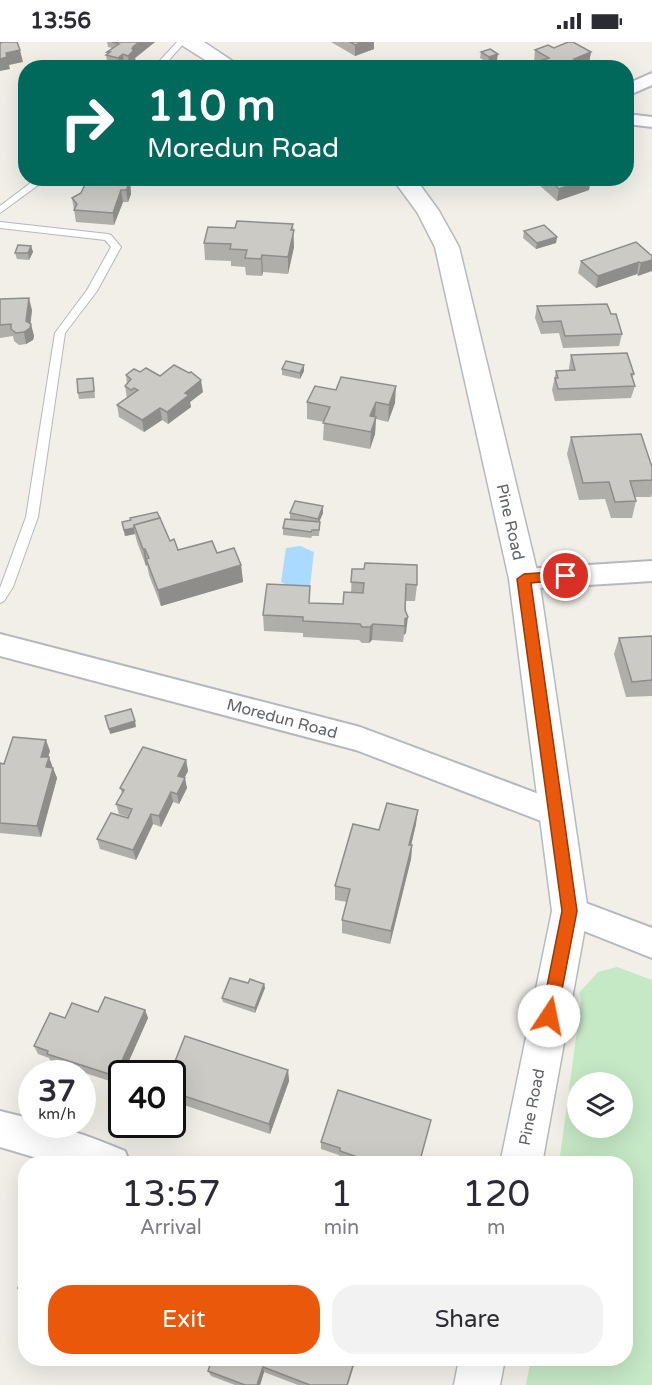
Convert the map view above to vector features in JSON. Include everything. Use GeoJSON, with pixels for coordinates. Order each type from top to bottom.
{"type":"FeatureCollection","features":[{"type":"Feature","properties":{"kind":"street"},"geometry":{"type":"LineString","coordinates":[[190,42],[220,60]]}},
{"type":"Feature","properties":{"kind":"street"},"geometry":{"type":"LineString","coordinates":[[634,87],[652,78]]}},
{"type":"Feature","properties":{"kind":"street"},"geometry":{"type":"LineString","coordinates":[[634,120],[652,122]]}},
{"type":"Feature","properties":{"kind":"street","name":"Pine Road"},"geometry":{"type":"LineString","coordinates":[[409,186],[428,211],[447,247],[524,579],[570,911],[523,1156]]}},
{"type":"Feature","properties":{"kind":"street"},"geometry":{"type":"LineString","coordinates":[[524,579],[652,571]]}},
{"type":"Feature","properties":{"kind":"street","name":"Moredun Road"},"geometry":{"type":"LineString","coordinates":[[0,645],[360,739],[557,814]]}},
{"type":"Feature","properties":{"kind":"street"},"geometry":{"type":"LineString","coordinates":[[570,911],[652,943]]}},
{"type":"Feature","properties":{"kind":"street"},"geometry":{"type":"LineString","coordinates":[[0,1129],[88,1156]]}},
{"type":"Feature","properties":{"kind":"street"},"geometry":{"type":"LineString","coordinates":[[477,1385],[481,1366]]}},
{"type":"Feature","properties":{"kind":"lane"},"geometry":{"type":"LineString","coordinates":[[165,60],[181,42]]}},
{"type":"Feature","properties":{"kind":"lane"},"geometry":{"type":"LineString","coordinates":[[0,210],[33,186]]}},
{"type":"Feature","properties":{"kind":"lane"},"geometry":{"type":"LineString","coordinates":[[0,225],[108,237],[116,247],[92,291],[60,333],[32,517],[7,587],[0,598]]}},
{"type":"Feature","properties":{"kind":"green space"},"geometry":{"type":"Polygon","coordinates":[[[617,967],[652,980],[652,1385],[526,1385],[530,1366],[633,1366],[633,1156],[560,1156],[567,1105],[567,1138],[633,1138],[633,1072],[571,1072],[581,1001],[579,993],[598,972],[617,967]]]}},
{"type":"Feature","properties":{"kind":"water"},"geometry":{"type":"Polygon","coordinates":[[[300,546],[314,552],[310,586],[288,586],[281,582],[286,548],[300,546]]]}},
{"type":"Feature","properties":{"kind":"building"},"geometry":{"type":"Polygon","coordinates":[[[17,42],[20,50],[6,53],[7,57],[0,59],[0,43],[17,42]]]}},
{"type":"Feature","properties":{"kind":"building"},"geometry":{"type":"Polygon","coordinates":[[[112,42],[139,42],[128,56],[123,54],[118,58],[106,55],[119,44],[112,42]]]}},
{"type":"Feature","properties":{"kind":"building"},"geometry":{"type":"Polygon","coordinates":[[[573,42],[591,52],[574,59],[576,60],[543,60],[549,58],[535,50],[548,45],[554,48],[573,42]]]}},
{"type":"Feature","properties":{"kind":"building"},"geometry":{"type":"Polygon","coordinates":[[[490,49],[498,54],[489,57],[481,52],[490,49]]]}},
{"type":"Feature","properties":{"kind":"building"},"geometry":{"type":"Polygon","coordinates":[[[84,186],[128,186],[126,190],[121,190],[113,213],[74,210],[77,204],[72,198],[81,193],[84,186]]]}},
{"type":"Feature","properties":{"kind":"building"},"geometry":{"type":"Polygon","coordinates":[[[237,221],[293,224],[291,230],[294,230],[288,257],[262,255],[261,259],[245,258],[247,250],[230,249],[231,244],[204,243],[208,227],[235,228],[237,221]]]}},
{"type":"Feature","properties":{"kind":"building"},"geometry":{"type":"Polygon","coordinates":[[[544,225],[557,237],[537,243],[524,231],[544,225]]]}},
{"type":"Feature","properties":{"kind":"building"},"geometry":{"type":"Polygon","coordinates":[[[636,242],[652,256],[652,260],[598,276],[581,261],[636,242]]]}},
{"type":"Feature","properties":{"kind":"building"},"geometry":{"type":"Polygon","coordinates":[[[18,245],[31,246],[28,253],[15,253],[18,245]]]}},
{"type":"Feature","properties":{"kind":"building"},"geometry":{"type":"Polygon","coordinates":[[[29,298],[26,321],[31,324],[30,328],[16,333],[11,329],[11,324],[0,325],[0,299],[29,298]]]}},
{"type":"Feature","properties":{"kind":"building"},"geometry":{"type":"Polygon","coordinates":[[[607,304],[611,314],[616,314],[622,334],[565,336],[561,321],[543,322],[537,306],[607,304]]]}},
{"type":"Feature","properties":{"kind":"building"},"geometry":{"type":"Polygon","coordinates":[[[627,353],[634,374],[631,374],[635,386],[558,389],[556,371],[575,370],[571,355],[627,353]]]}},
{"type":"Feature","properties":{"kind":"building"},"geometry":{"type":"Polygon","coordinates":[[[286,361],[304,365],[300,373],[282,369],[286,361]]]}},
{"type":"Feature","properties":{"kind":"building"},"geometry":{"type":"Polygon","coordinates":[[[174,365],[191,372],[201,380],[185,393],[189,395],[167,412],[160,408],[142,420],[117,405],[138,390],[134,388],[131,390],[125,386],[131,379],[126,375],[134,369],[140,372],[146,368],[160,376],[174,365]]]}},
{"type":"Feature","properties":{"kind":"building"},"geometry":{"type":"Polygon","coordinates":[[[341,377],[396,386],[389,405],[376,402],[370,416],[376,417],[371,432],[323,423],[330,407],[307,402],[315,386],[336,390],[341,377]]]}},
{"type":"Feature","properties":{"kind":"building"},"geometry":{"type":"Polygon","coordinates":[[[93,378],[94,391],[78,393],[77,379],[93,378]]]}},
{"type":"Feature","properties":{"kind":"building"},"geometry":{"type":"Polygon","coordinates":[[[641,434],[652,467],[652,480],[630,481],[636,501],[615,502],[609,482],[583,483],[571,437],[641,434]]]}},
{"type":"Feature","properties":{"kind":"building"},"geometry":{"type":"Polygon","coordinates":[[[295,501],[323,506],[318,519],[290,513],[295,501]]]}},
{"type":"Feature","properties":{"kind":"building"},"geometry":{"type":"Polygon","coordinates":[[[157,512],[160,518],[124,530],[122,522],[157,512]]]}},
{"type":"Feature","properties":{"kind":"building"},"geometry":{"type":"Polygon","coordinates":[[[160,518],[170,541],[174,539],[178,550],[212,541],[217,553],[234,548],[241,565],[158,590],[146,559],[149,558],[134,525],[160,518]]]}},
{"type":"Feature","properties":{"kind":"building"},"geometry":{"type":"Polygon","coordinates":[[[285,519],[320,522],[319,530],[311,532],[283,528],[285,519]]]}},
{"type":"Feature","properties":{"kind":"building"},"geometry":{"type":"Polygon","coordinates":[[[365,563],[417,565],[417,585],[406,584],[405,610],[408,617],[405,619],[405,626],[373,624],[370,627],[362,627],[360,624],[303,621],[303,617],[263,615],[267,584],[310,586],[309,603],[343,604],[344,592],[363,593],[364,583],[351,582],[352,569],[364,569],[365,563]]]}},
{"type":"Feature","properties":{"kind":"building"},"geometry":{"type":"Polygon","coordinates":[[[652,636],[652,680],[632,682],[619,638],[652,636]]]}},
{"type":"Feature","properties":{"kind":"building"},"geometry":{"type":"Polygon","coordinates":[[[131,709],[135,721],[109,729],[105,716],[131,709]]]}},
{"type":"Feature","properties":{"kind":"building"},"geometry":{"type":"Polygon","coordinates":[[[13,737],[46,740],[41,757],[49,757],[46,767],[53,768],[37,826],[0,823],[0,763],[4,764],[13,737]]]}},
{"type":"Feature","properties":{"kind":"building"},"geometry":{"type":"Polygon","coordinates":[[[143,747],[186,760],[178,776],[185,778],[177,794],[171,792],[159,816],[151,814],[133,850],[97,839],[111,813],[128,818],[132,809],[116,804],[124,790],[120,788],[143,747]]]}},
{"type":"Feature","properties":{"kind":"building"},"geometry":{"type":"Polygon","coordinates":[[[387,803],[418,810],[391,931],[342,920],[350,889],[335,886],[353,824],[379,830],[387,803]]]}},
{"type":"Feature","properties":{"kind":"building"},"geometry":{"type":"Polygon","coordinates":[[[230,978],[248,983],[250,979],[264,984],[255,1008],[222,998],[230,978]]]}},
{"type":"Feature","properties":{"kind":"building"},"geometry":{"type":"Polygon","coordinates":[[[105,997],[145,1010],[122,1060],[108,1060],[108,1074],[96,1070],[96,1060],[66,1060],[47,1054],[48,1051],[34,1046],[50,1013],[65,1018],[72,1003],[98,1012],[105,997]]]}},
{"type":"Feature","properties":{"kind":"building"},"geometry":{"type":"Polygon","coordinates":[[[185,1036],[288,1070],[269,1124],[186,1097],[186,1060],[176,1060],[185,1036]]]}},
{"type":"Feature","properties":{"kind":"building"},"geometry":{"type":"Polygon","coordinates":[[[338,1090],[431,1120],[421,1156],[354,1156],[340,1151],[340,1148],[321,1142],[338,1090]]]}},
{"type":"Feature","properties":{"kind":"building"},"geometry":{"type":"Polygon","coordinates":[[[210,1366],[353,1366],[347,1385],[310,1385],[263,1367],[257,1385],[245,1385],[208,1371],[210,1366]]]}},
{"type":"Feature","properties":{"kind":"route"},"geometry":{"type":"LineString","coordinates":[[549,1016],[570,911],[524,579],[566,576]]}}]}
